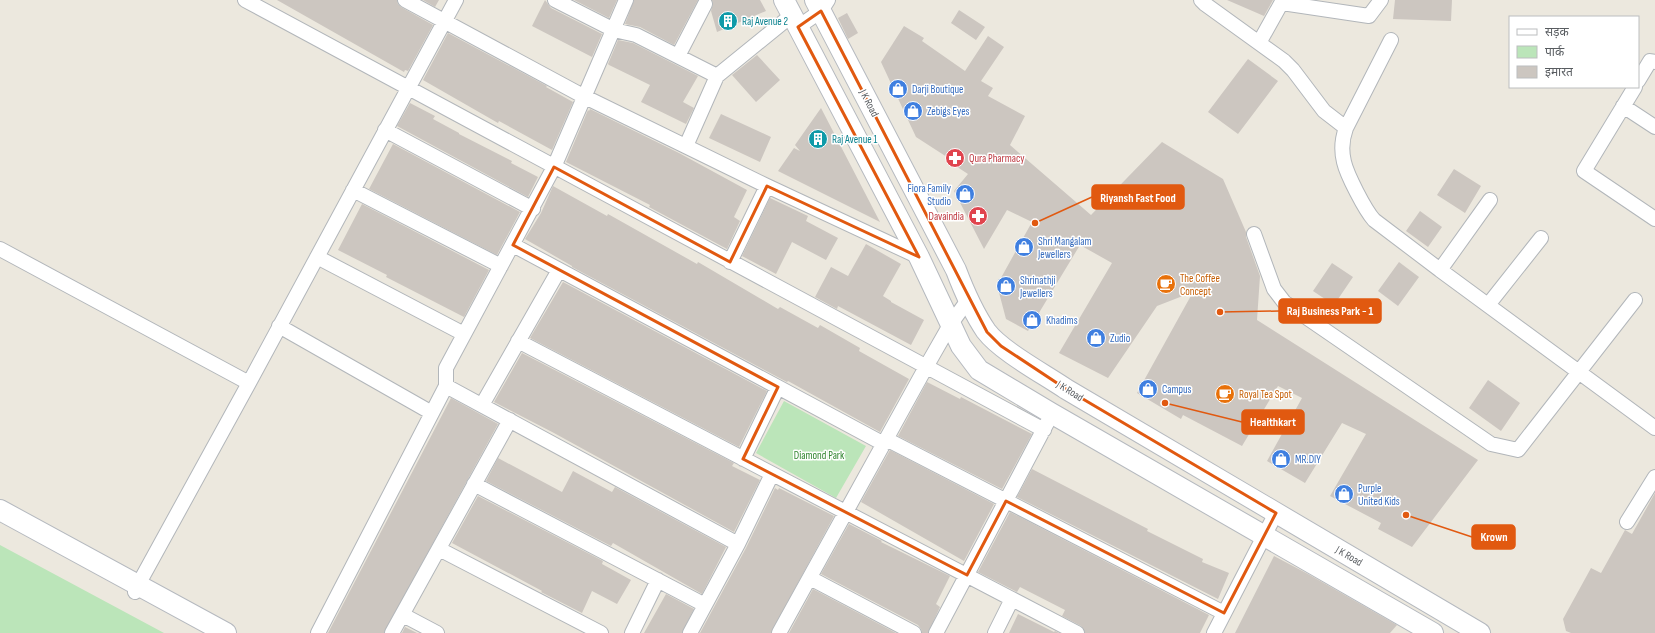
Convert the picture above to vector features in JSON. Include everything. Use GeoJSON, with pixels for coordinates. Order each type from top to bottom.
{"type":"FeatureCollection","features":[{"type":"Feature","properties":{"kind":"main road","name":"J K Road"},"geometry":{"type":"LineString","coordinates":[[821,4],[956,270],[968,300],[987,332],[1001,346],[1066,389],[1480,633]]}},
{"type":"Feature","properties":{"kind":"main road"},"geometry":{"type":"LineString","coordinates":[[791,14],[919,257],[961,346],[979,370],[1047,422],[1265,535],[1427,632],[1441,610]]}},
{"type":"Feature","properties":{"kind":"main road"},"geometry":{"type":"LineString","coordinates":[[973,362],[996,341]]}},
{"type":"Feature","properties":{"kind":"main road"},"geometry":{"type":"LineString","coordinates":[[0,510],[136,589],[208,633]]}},
{"type":"Feature","properties":{"kind":"main road"},"geometry":{"type":"LineString","coordinates":[[0,520],[226,633]]}},
{"type":"Feature","properties":{"kind":"street"},"geometry":{"type":"LineString","coordinates":[[244,0],[926,367],[1047,422],[936,633]]}},
{"type":"Feature","properties":{"kind":"street"},"geometry":{"type":"LineString","coordinates":[[405,0],[583,96],[767,186],[919,257]]}},
{"type":"Feature","properties":{"kind":"street"},"geometry":{"type":"LineString","coordinates":[[136,589],[456,0]]}},
{"type":"Feature","properties":{"kind":"street"},"geometry":{"type":"LineString","coordinates":[[555,0],[614,30],[636,34],[717,76]]}},
{"type":"Feature","properties":{"kind":"street"},"geometry":{"type":"LineString","coordinates":[[318,633],[446,386],[446,368],[533,209],[554,167],[583,96],[614,30],[626,0]]}},
{"type":"Feature","properties":{"kind":"street"},"geometry":{"type":"LineString","coordinates":[[1201,0],[1284,61],[1293,70],[1324,111],[1346,128]]}},
{"type":"Feature","properties":{"kind":"street"},"geometry":{"type":"LineString","coordinates":[[1259,43],[1282,1],[1369,16],[1381,0]]}},
{"type":"Feature","properties":{"kind":"street"},"geometry":{"type":"LineString","coordinates":[[678,56],[704,4]]}},
{"type":"Feature","properties":{"kind":"street"},"geometry":{"type":"LineString","coordinates":[[686,146],[717,76],[791,14],[821,4]]}},
{"type":"Feature","properties":{"kind":"street"},"geometry":{"type":"LineString","coordinates":[[1391,40],[1346,128],[1343,138],[1344,162],[1367,212],[1374,220],[1440,270],[1655,428]]}},
{"type":"Feature","properties":{"kind":"street"},"geometry":{"type":"LineString","coordinates":[[1639,79],[1650,61],[1655,62]]}},
{"type":"Feature","properties":{"kind":"street"},"geometry":{"type":"LineString","coordinates":[[1634,88],[1584,171],[1655,219]]}},
{"type":"Feature","properties":{"kind":"street"},"geometry":{"type":"LineString","coordinates":[[1623,106],[1655,127]]}},
{"type":"Feature","properties":{"kind":"street"},"geometry":{"type":"LineString","coordinates":[[385,130],[533,209]]}},
{"type":"Feature","properties":{"kind":"street"},"geometry":{"type":"LineString","coordinates":[[730,262],[767,186]]}},
{"type":"Feature","properties":{"kind":"street"},"geometry":{"type":"LineString","coordinates":[[353,190],[502,266]]}},
{"type":"Feature","properties":{"kind":"street"},"geometry":{"type":"LineString","coordinates":[[1440,270],[1490,200]]}},
{"type":"Feature","properties":{"kind":"street"},"geometry":{"type":"LineString","coordinates":[[1254,234],[1274,289],[1284,302],[1491,444],[1518,450],[1635,300]]}},
{"type":"Feature","properties":{"kind":"street"},"geometry":{"type":"LineString","coordinates":[[1488,305],[1541,238]]}},
{"type":"Feature","properties":{"kind":"street"},"geometry":{"type":"LineString","coordinates":[[513,245],[778,388],[1006,501],[1224,613]]}},
{"type":"Feature","properties":{"kind":"street"},"geometry":{"type":"LineString","coordinates":[[0,249],[249,383]]}},
{"type":"Feature","properties":{"kind":"street"},"geometry":{"type":"LineString","coordinates":[[317,257],[464,334]]}},
{"type":"Feature","properties":{"kind":"street"},"geometry":{"type":"LineString","coordinates":[[482,405],[559,270]]}},
{"type":"Feature","properties":{"kind":"street"},"geometry":{"type":"LineString","coordinates":[[779,633],[926,367],[950,325],[968,300]]}},
{"type":"Feature","properties":{"kind":"street"},"geometry":{"type":"LineString","coordinates":[[280,326],[432,413]]}},
{"type":"Feature","properties":{"kind":"street"},"geometry":{"type":"LineString","coordinates":[[518,341],[1077,633]]}},
{"type":"Feature","properties":{"kind":"street"},"geometry":{"type":"LineString","coordinates":[[446,386],[738,544]]}},
{"type":"Feature","properties":{"kind":"street"},"geometry":{"type":"LineString","coordinates":[[743,459],[778,388]]}},
{"type":"Feature","properties":{"kind":"street"},"geometry":{"type":"LineString","coordinates":[[392,633],[510,420]]}},
{"type":"Feature","properties":{"kind":"street"},"geometry":{"type":"LineString","coordinates":[[690,633],[738,544],[772,474]]}},
{"type":"Feature","properties":{"kind":"street"},"geometry":{"type":"LineString","coordinates":[[1626,522],[1655,477]]}},
{"type":"Feature","properties":{"kind":"street"},"geometry":{"type":"LineString","coordinates":[[474,484],[705,605]]}},
{"type":"Feature","properties":{"kind":"street"},"geometry":{"type":"LineString","coordinates":[[1214,633],[1276,513]]}},
{"type":"Feature","properties":{"kind":"street"},"geometry":{"type":"LineString","coordinates":[[439,549],[601,633]]}},
{"type":"Feature","properties":{"kind":"street"},"geometry":{"type":"LineString","coordinates":[[810,578],[914,633]]}},
{"type":"Feature","properties":{"kind":"street"},"geometry":{"type":"LineString","coordinates":[[632,633],[658,580]]}},
{"type":"Feature","properties":{"kind":"street"},"geometry":{"type":"LineString","coordinates":[[995,633],[1012,599]]}},
{"type":"Feature","properties":{"kind":"street"},"geometry":{"type":"LineString","coordinates":[[403,615],[437,633]]}},
{"type":"Feature","properties":{"kind":"highlighted area"},"geometry":{"type":"Polygon","coordinates":[[[821,11],[987,332],[1001,346],[1066,389],[1276,513],[1224,613],[1006,501],[967,575],[743,459],[778,387],[513,245],[554,167],[730,262],[767,186],[919,257],[798,27],[821,11]]]}},
{"type":"Feature","properties":{"kind":"green space","name":"Diamond Park"},"geometry":{"type":"Polygon","coordinates":[[[784,401],[866,446],[836,498],[756,453],[784,401]]]}},
{"type":"Feature","properties":{"kind":"green space"},"geometry":{"type":"Polygon","coordinates":[[[0,545],[164,633],[0,633],[0,545]]]}},
{"type":"Feature","properties":{"kind":"building"},"geometry":{"type":"Polygon","coordinates":[[[277,0],[397,0],[401,7],[433,25],[408,71],[405,70],[404,72],[277,0]]]}},
{"type":"Feature","properties":{"kind":"building"},"geometry":{"type":"Polygon","coordinates":[[[423,0],[439,0],[435,7],[423,0]]]}},
{"type":"Feature","properties":{"kind":"building"},"geometry":{"type":"Polygon","coordinates":[[[545,0],[551,8],[602,34],[592,57],[532,26],[545,0]]]}},
{"type":"Feature","properties":{"kind":"building"},"geometry":{"type":"Polygon","coordinates":[[[574,0],[617,0],[609,18],[574,0]]]}},
{"type":"Feature","properties":{"kind":"building"},"geometry":{"type":"Polygon","coordinates":[[[634,0],[698,0],[674,45],[640,27],[625,24],[634,0]]]}},
{"type":"Feature","properties":{"kind":"building","name":"Raj Avenue 2"},"geometry":{"type":"Polygon","coordinates":[[[712,0],[760,0],[766,11],[717,32],[711,11],[713,4],[712,0]]]}},
{"type":"Feature","properties":{"kind":"building"},"geometry":{"type":"Polygon","coordinates":[[[1227,0],[1273,0],[1264,16],[1227,0]]]}},
{"type":"Feature","properties":{"kind":"building"},"geometry":{"type":"Polygon","coordinates":[[[1395,0],[1452,0],[1451,21],[1393,19],[1395,0]]]}},
{"type":"Feature","properties":{"kind":"building"},"geometry":{"type":"Polygon","coordinates":[[[959,10],[985,27],[976,40],[951,23],[959,10]]]}},
{"type":"Feature","properties":{"kind":"building"},"geometry":{"type":"Polygon","coordinates":[[[847,13],[858,33],[848,39],[838,18],[847,13]]]}},
{"type":"Feature","properties":{"kind":"building"},"geometry":{"type":"Polygon","coordinates":[[[904,26],[924,38],[922,41],[965,71],[988,36],[1004,47],[981,81],[993,88],[988,96],[1025,116],[1010,145],[1091,215],[1162,142],[1223,179],[1246,232],[1246,237],[1260,276],[1257,320],[1478,460],[1412,547],[1378,529],[1381,523],[1330,496],[1366,434],[1342,423],[1305,483],[1267,461],[1302,398],[1278,386],[1242,446],[1183,415],[1181,419],[1137,393],[1193,292],[1157,306],[1108,378],[1059,353],[1112,263],[1080,245],[1028,331],[1006,319],[997,285],[1032,222],[1007,210],[984,249],[954,191],[968,174],[948,161],[950,159],[916,137],[881,62],[904,26]]]}},
{"type":"Feature","properties":{"kind":"building"},"geometry":{"type":"Polygon","coordinates":[[[448,33],[547,86],[546,87],[573,102],[552,150],[499,121],[498,123],[423,80],[448,33]]]}},
{"type":"Feature","properties":{"kind":"building"},"geometry":{"type":"Polygon","coordinates":[[[618,40],[633,43],[698,76],[683,102],[694,108],[686,124],[641,102],[650,85],[608,64],[618,40]]]}},
{"type":"Feature","properties":{"kind":"building"},"geometry":{"type":"Polygon","coordinates":[[[757,55],[780,80],[756,102],[732,75],[757,55]]]}},
{"type":"Feature","properties":{"kind":"building"},"geometry":{"type":"Polygon","coordinates":[[[1248,59],[1278,81],[1238,134],[1208,112],[1248,59]]]}},
{"type":"Feature","properties":{"kind":"building"},"geometry":{"type":"Polygon","coordinates":[[[410,103],[435,116],[433,119],[512,161],[511,163],[538,177],[528,197],[397,126],[410,103]]]}},
{"type":"Feature","properties":{"kind":"building","name":"Raj Avenue 1"},"geometry":{"type":"Polygon","coordinates":[[[821,108],[880,222],[778,171],[794,148],[800,151],[795,145],[821,108]]]}},
{"type":"Feature","properties":{"kind":"building"},"geometry":{"type":"Polygon","coordinates":[[[590,109],[679,153],[747,190],[734,217],[740,221],[727,249],[649,207],[650,205],[566,162],[588,110],[589,111],[590,109]]]}},
{"type":"Feature","properties":{"kind":"building"},"geometry":{"type":"Polygon","coordinates":[[[721,114],[771,137],[760,162],[709,138],[721,114]]]}},
{"type":"Feature","properties":{"kind":"building"},"geometry":{"type":"Polygon","coordinates":[[[393,144],[520,212],[497,255],[369,189],[393,144]]]}},
{"type":"Feature","properties":{"kind":"building"},"geometry":{"type":"Polygon","coordinates":[[[1454,169],[1481,186],[1465,213],[1437,195],[1454,169]]]}},
{"type":"Feature","properties":{"kind":"building"},"geometry":{"type":"Polygon","coordinates":[[[553,186],[607,216],[608,214],[697,264],[698,262],[778,309],[780,307],[818,328],[820,325],[860,348],[859,351],[909,379],[880,432],[788,381],[787,382],[572,267],[525,239],[541,213],[553,186]]]}},
{"type":"Feature","properties":{"kind":"building"},"geometry":{"type":"Polygon","coordinates":[[[770,198],[808,216],[806,221],[838,238],[826,260],[792,242],[776,274],[742,256],[770,198]]]}},
{"type":"Feature","properties":{"kind":"building"},"geometry":{"type":"Polygon","coordinates":[[[362,204],[489,270],[464,317],[386,277],[387,275],[338,250],[362,204]]]}},
{"type":"Feature","properties":{"kind":"building"},"geometry":{"type":"Polygon","coordinates":[[[1420,211],[1442,227],[1428,247],[1406,231],[1420,211]]]}},
{"type":"Feature","properties":{"kind":"building"},"geometry":{"type":"Polygon","coordinates":[[[866,244],[901,264],[883,296],[924,320],[911,345],[838,306],[837,309],[815,297],[831,267],[848,276],[866,244]]]}},
{"type":"Feature","properties":{"kind":"building"},"geometry":{"type":"Polygon","coordinates":[[[1399,262],[1419,277],[1398,306],[1378,291],[1399,262]]]}},
{"type":"Feature","properties":{"kind":"building"},"geometry":{"type":"Polygon","coordinates":[[[1332,263],[1353,277],[1334,305],[1313,291],[1332,263]]]}},
{"type":"Feature","properties":{"kind":"building"},"geometry":{"type":"Polygon","coordinates":[[[563,282],[767,391],[739,447],[530,338],[563,282]]]}},
{"type":"Feature","properties":{"kind":"building"},"geometry":{"type":"Polygon","coordinates":[[[522,353],[734,463],[732,466],[760,480],[734,532],[554,433],[494,402],[522,353]]]}},
{"type":"Feature","properties":{"kind":"building"},"geometry":{"type":"Polygon","coordinates":[[[1488,380],[1520,403],[1501,431],[1469,408],[1488,380]]]}},
{"type":"Feature","properties":{"kind":"building"},"geometry":{"type":"Polygon","coordinates":[[[927,382],[960,399],[961,397],[1032,434],[1002,489],[898,436],[927,382]]]}},
{"type":"Feature","properties":{"kind":"building"},"geometry":{"type":"Polygon","coordinates":[[[451,398],[498,424],[384,633],[328,633],[451,398]]]}},
{"type":"Feature","properties":{"kind":"building"},"geometry":{"type":"Polygon","coordinates":[[[890,450],[994,504],[964,561],[861,502],[890,450]]]}},
{"type":"Feature","properties":{"kind":"building"},"geometry":{"type":"Polygon","coordinates":[[[498,458],[562,492],[573,471],[612,492],[615,487],[726,547],[702,594],[613,543],[611,546],[486,481],[498,458]]]}},
{"type":"Feature","properties":{"kind":"building"},"geometry":{"type":"Polygon","coordinates":[[[1032,469],[1148,529],[1147,531],[1203,559],[1202,562],[1229,573],[1218,599],[1017,497],[1032,469]]]}},
{"type":"Feature","properties":{"kind":"building"},"geometry":{"type":"Polygon","coordinates":[[[775,488],[778,490],[779,488],[834,516],[771,633],[700,633],[746,548],[775,488]]]}},
{"type":"Feature","properties":{"kind":"building"},"geometry":{"type":"Polygon","coordinates":[[[1655,493],[1655,633],[1571,633],[1566,631],[1563,619],[1591,568],[1601,573],[1625,530],[1632,534],[1655,493]]]}},
{"type":"Feature","properties":{"kind":"building"},"geometry":{"type":"Polygon","coordinates":[[[478,496],[603,561],[602,564],[631,580],[617,604],[592,591],[582,613],[452,543],[478,496]]]}},
{"type":"Feature","properties":{"kind":"building"},"geometry":{"type":"Polygon","coordinates":[[[1010,512],[1209,615],[1200,633],[1085,633],[1081,626],[1062,616],[1065,610],[1020,587],[1017,592],[978,572],[1010,512]]]}},
{"type":"Feature","properties":{"kind":"building"},"geometry":{"type":"Polygon","coordinates":[[[849,524],[882,541],[881,542],[950,576],[936,604],[940,607],[928,633],[922,633],[918,625],[821,574],[849,524]]]}},
{"type":"Feature","properties":{"kind":"building"},"geometry":{"type":"Polygon","coordinates":[[[1274,556],[1397,625],[1390,633],[1235,633],[1274,556]]]}},
{"type":"Feature","properties":{"kind":"building"},"geometry":{"type":"Polygon","coordinates":[[[813,589],[896,633],[789,633],[813,589]]]}},
{"type":"Feature","properties":{"kind":"building"},"geometry":{"type":"Polygon","coordinates":[[[666,594],[694,609],[682,633],[644,633],[666,594]]]}},
{"type":"Feature","properties":{"kind":"building"},"geometry":{"type":"Polygon","coordinates":[[[1018,614],[1054,632],[1059,633],[1009,633],[1018,614]]]}},
{"type":"Feature","properties":{"kind":"building"},"geometry":{"type":"Polygon","coordinates":[[[405,627],[417,633],[402,633],[405,627]]]}},
{"type":"Feature","properties":{"kind":"place","name":"Raj Avenue 2"},"geometry":{"type":"Point","coordinates":[728,21]}},
{"type":"Feature","properties":{"kind":"place","name":"Darji Boutique"},"geometry":{"type":"Point","coordinates":[898,89]}},
{"type":"Feature","properties":{"kind":"place","name":"Zebigs Eyes"},"geometry":{"type":"Point","coordinates":[913,111]}},
{"type":"Feature","properties":{"kind":"place","name":"Raj Avenue 1"},"geometry":{"type":"Point","coordinates":[818,139]}},
{"type":"Feature","properties":{"kind":"place","name":"Qura Pharmacy"},"geometry":{"type":"Point","coordinates":[955,158]}},
{"type":"Feature","properties":{"kind":"place","name":"Fiora Family Studio"},"geometry":{"type":"Point","coordinates":[965,194]}},
{"type":"Feature","properties":{"kind":"place","name":"Davaindia"},"geometry":{"type":"Point","coordinates":[978,216]}},
{"type":"Feature","properties":{"kind":"place","name":"Riyansh Fast Food"},"geometry":{"type":"Point","coordinates":[1035,223]}},
{"type":"Feature","properties":{"kind":"place","name":"Shri Mangalam Jewellers"},"geometry":{"type":"Point","coordinates":[1024,247]}},
{"type":"Feature","properties":{"kind":"place","name":"The Coffee Concept"},"geometry":{"type":"Point","coordinates":[1166,284]}},
{"type":"Feature","properties":{"kind":"place","name":"Shrinathji Jewellers"},"geometry":{"type":"Point","coordinates":[1006,286]}},
{"type":"Feature","properties":{"kind":"place","name":"Raj Business Park - 1"},"geometry":{"type":"Point","coordinates":[1220,312]}},
{"type":"Feature","properties":{"kind":"place","name":"Khadims"},"geometry":{"type":"Point","coordinates":[1032,320]}},
{"type":"Feature","properties":{"kind":"place","name":"Zudio"},"geometry":{"type":"Point","coordinates":[1096,338]}},
{"type":"Feature","properties":{"kind":"place","name":"Campus"},"geometry":{"type":"Point","coordinates":[1148,389]}},
{"type":"Feature","properties":{"kind":"place","name":"Royal Tea Spot"},"geometry":{"type":"Point","coordinates":[1225,394]}},
{"type":"Feature","properties":{"kind":"place","name":"Healthkart"},"geometry":{"type":"Point","coordinates":[1165,403]}},
{"type":"Feature","properties":{"kind":"place","name":"MR.DIY"},"geometry":{"type":"Point","coordinates":[1281,459]}},
{"type":"Feature","properties":{"kind":"place","name":"Purple United Kids"},"geometry":{"type":"Point","coordinates":[1344,494]}},
{"type":"Feature","properties":{"kind":"place","name":"Krown"},"geometry":{"type":"Point","coordinates":[1406,515]}}]}
